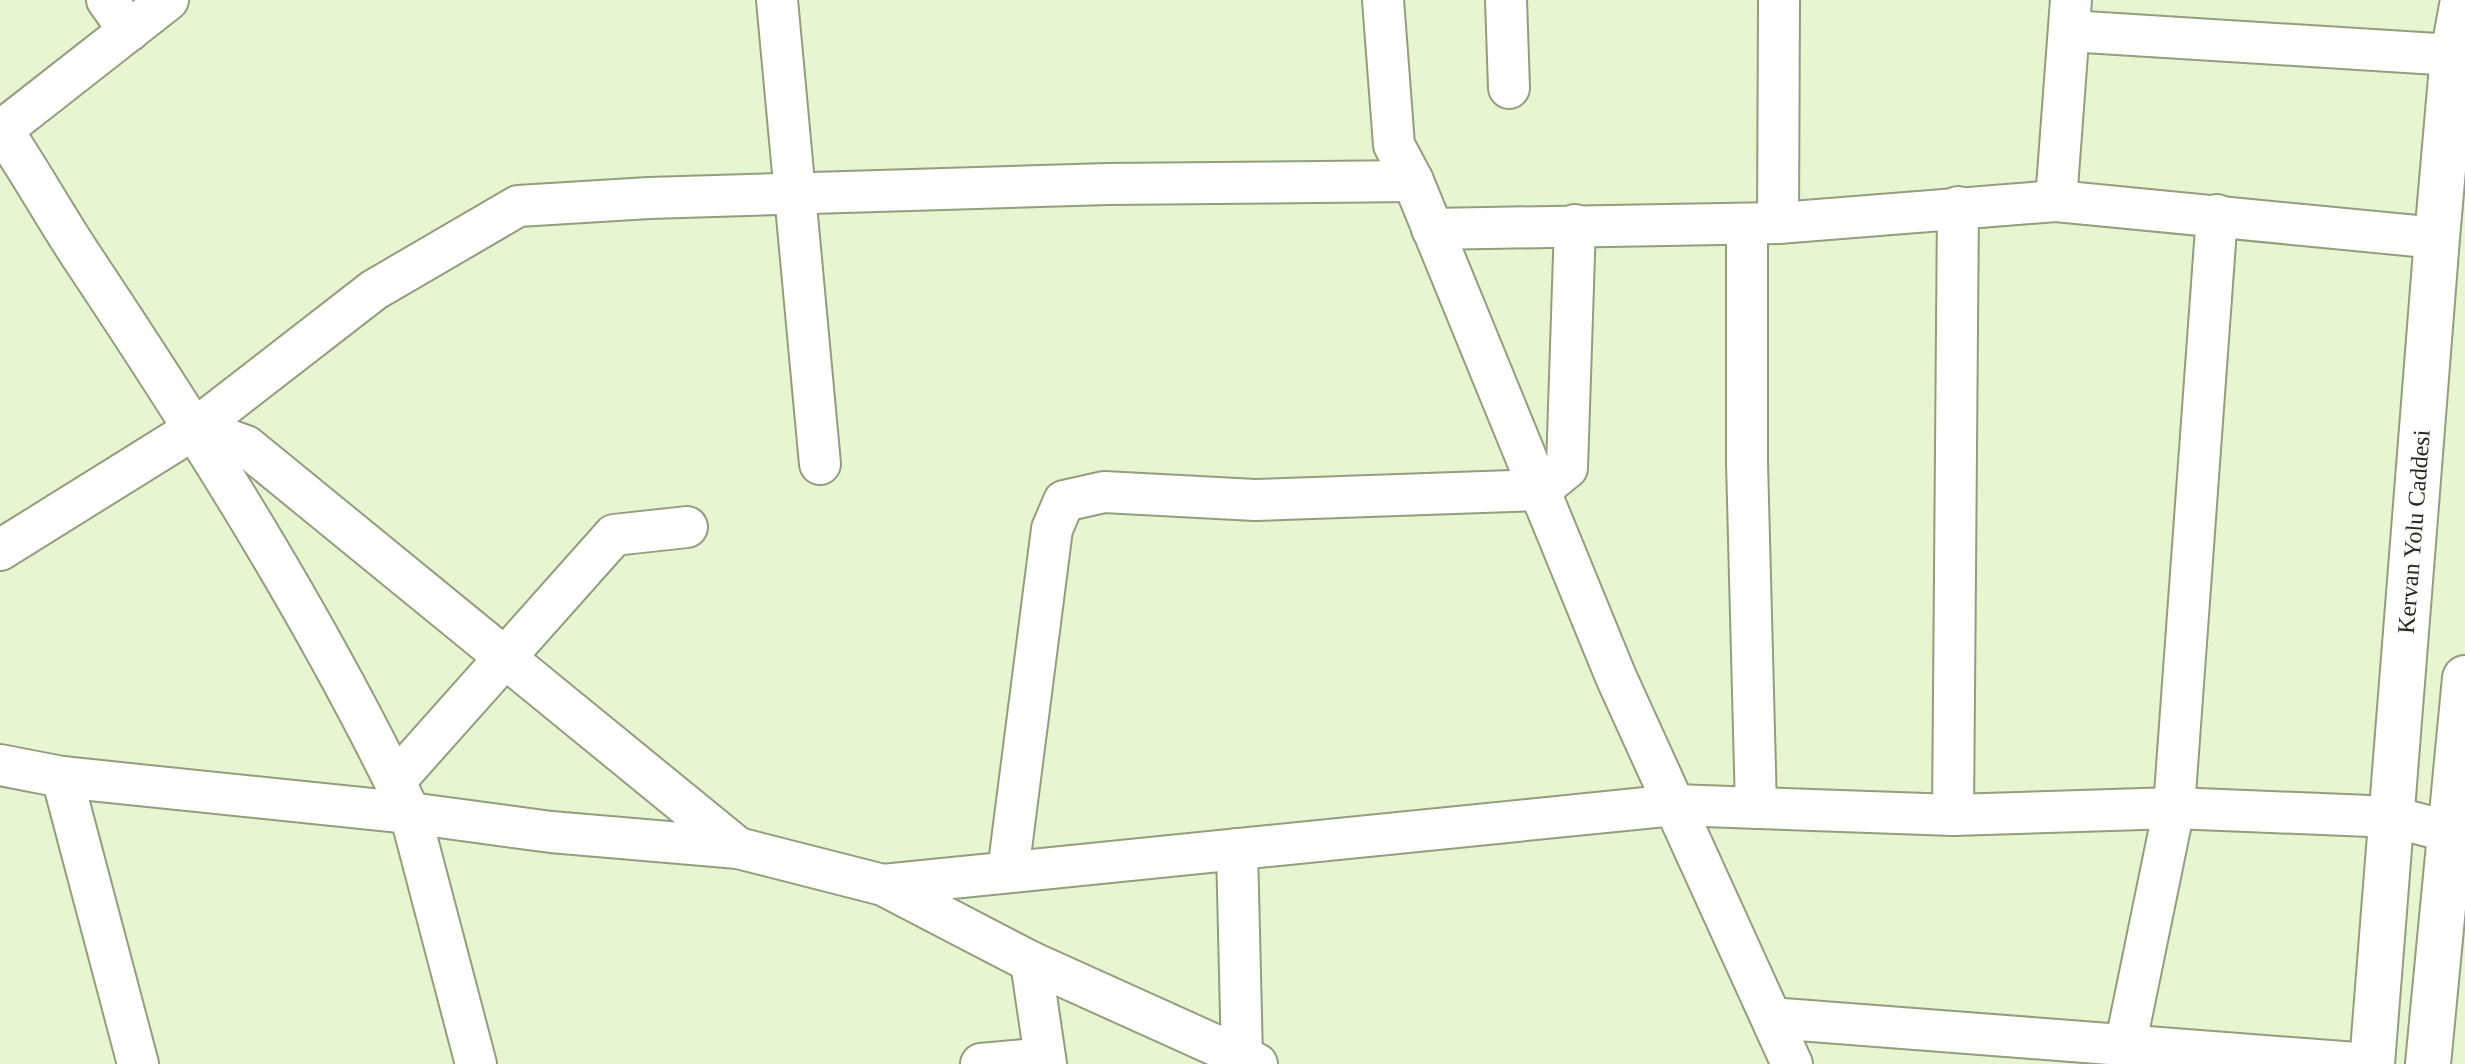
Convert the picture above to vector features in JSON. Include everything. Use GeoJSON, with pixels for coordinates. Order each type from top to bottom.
{"type":"FeatureCollection","features":[{"type":"Feature","properties":{"kind":"street"},"geometry":{"type":"LineString","coordinates":[[168,0],[118,16],[1,128],[70,240],[196,428],[307,612],[402,797],[476,1064]]}},
{"type":"Feature","properties":{"kind":"street"},"geometry":{"type":"LineString","coordinates":[[777,0],[820,464]]}},
{"type":"Feature","properties":{"kind":"street"},"geometry":{"type":"LineString","coordinates":[[1383,0],[1394,145],[1413,181],[1616,677],[1792,1064]]}},
{"type":"Feature","properties":{"kind":"street"},"geometry":{"type":"LineString","coordinates":[[1506,0],[1509,88]]}},
{"type":"Feature","properties":{"kind":"street"},"geometry":{"type":"LineString","coordinates":[[1756,808],[1747,462],[1779,0]]}},
{"type":"Feature","properties":{"kind":"street","name":"Kervan Yolu Caddesi"},"geometry":{"type":"LineString","coordinates":[[2370,1064],[2393,817],[2437,238],[2453,55],[2463,0]]}},
{"type":"Feature","properties":{"kind":"street"},"geometry":{"type":"LineString","coordinates":[[2056,201],[2070,16],[2453,55]]}},
{"type":"Feature","properties":{"kind":"street"},"geometry":{"type":"LineString","coordinates":[[0,550],[196,428],[374,290],[518,206],[649,198],[1108,184],[1413,181]]}},
{"type":"Feature","properties":{"kind":"street"},"geometry":{"type":"LineString","coordinates":[[1432,229],[1762,223],[2056,201],[2437,238]]}},
{"type":"Feature","properties":{"kind":"street"},"geometry":{"type":"LineString","coordinates":[[1953,815],[1958,207]]}},
{"type":"Feature","properties":{"kind":"street"},"geometry":{"type":"LineString","coordinates":[[2125,1047],[2174,808],[2217,215]]}},
{"type":"Feature","properties":{"kind":"street"},"geometry":{"type":"LineString","coordinates":[[1008,872],[1052,529],[1064,501],[1104,492],[1255,500],[1540,490],[1567,468],[1575,225]]}},
{"type":"Feature","properties":{"kind":"street"},"geometry":{"type":"LineString","coordinates":[[196,428],[246,446],[738,848]]}},
{"type":"Feature","properties":{"kind":"street"},"geometry":{"type":"LineString","coordinates":[[402,797],[506,656],[614,535],[687,527]]}},
{"type":"Feature","properties":{"kind":"street"},"geometry":{"type":"LineString","coordinates":[[2428,1064],[2458,834],[2465,678]]}},
{"type":"Feature","properties":{"kind":"street"},"geometry":{"type":"LineString","coordinates":[[0,765],[62,777],[402,797],[551,832],[738,848],[883,885],[1031,962],[1250,1061],[1237,849]]}},
{"type":"Feature","properties":{"kind":"street"},"geometry":{"type":"LineString","coordinates":[[62,777],[138,1064]]}},
{"type":"Feature","properties":{"kind":"street"},"geometry":{"type":"LineString","coordinates":[[883,885],[1675,805],[1953,815],[2174,808],[2393,817],[2458,834]]}},
{"type":"Feature","properties":{"kind":"street"},"geometry":{"type":"LineString","coordinates":[[981,1064],[1045,1061],[1031,962]]}},
{"type":"Feature","properties":{"kind":"street"},"geometry":{"type":"LineString","coordinates":[[1772,1018],[2370,1064]]}}]}
